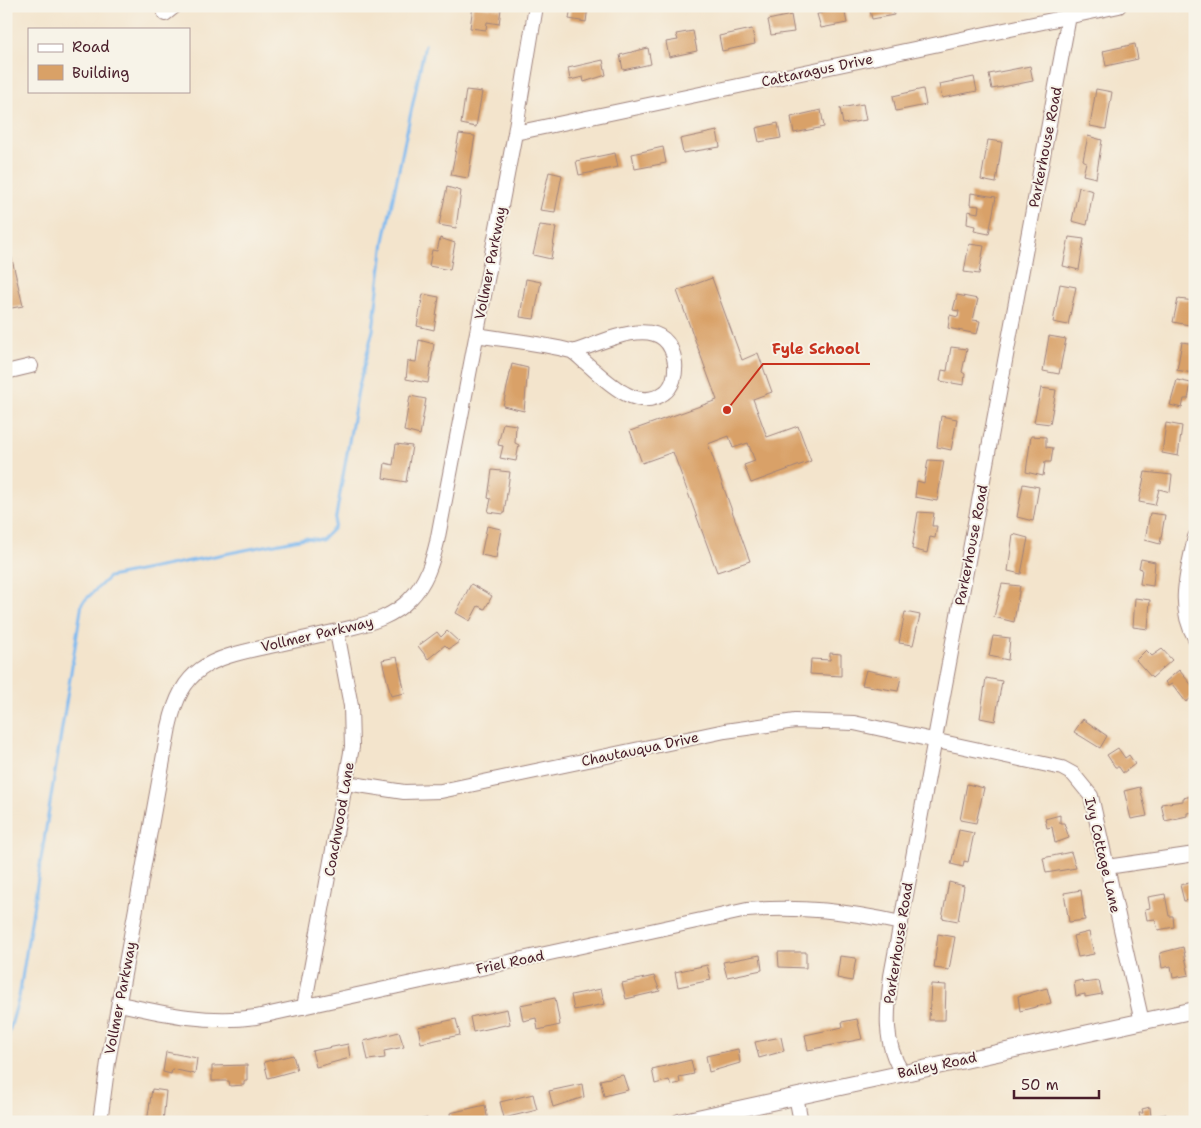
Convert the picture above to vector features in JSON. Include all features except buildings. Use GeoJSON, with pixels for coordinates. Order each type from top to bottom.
{"type":"FeatureCollection","features":[{"type":"Feature","properties":{"kind":"street","name":"Vollmer Parkway"},"geometry":{"type":"LineString","coordinates":[[100,1122],[169,727],[180,693],[198,671],[224,656],[337,632],[382,618],[398,610],[410,600],[428,573],[438,542],[515,134],[536,6]]}},
{"type":"Feature","properties":{"kind":"street","name":"Cattaragus Drive"},"geometry":{"type":"LineString","coordinates":[[515,134],[1119,6]]}},
{"type":"Feature","properties":{"kind":"street","name":"Parkerhouse Road"},"geometry":{"type":"LineString","coordinates":[[902,1072],[894,1059],[887,1021],[891,976],[1070,16]]}},
{"type":"Feature","properties":{"kind":"street"},"geometry":{"type":"LineString","coordinates":[[477,335],[573,352],[631,397],[649,401],[665,393],[674,379],[675,362],[669,346],[660,337],[644,330],[628,333],[573,352]]}},
{"type":"Feature","properties":{"kind":"street"},"geometry":{"type":"LineString","coordinates":[[6,372],[31,366]]}},
{"type":"Feature","properties":{"kind":"street"},"geometry":{"type":"LineString","coordinates":[[1195,537],[1184,601],[1186,620],[1195,638]]}},
{"type":"Feature","properties":{"kind":"street","name":"Coachwood Lane"},"geometry":{"type":"LineString","coordinates":[[304,1006],[352,747],[351,706],[337,632]]}},
{"type":"Feature","properties":{"kind":"street","name":"Chautauqua Drive"},"geometry":{"type":"LineString","coordinates":[[346,783],[404,792],[441,791],[725,731],[795,720],[854,723],[934,739]]}},
{"type":"Feature","properties":{"kind":"street","name":"Ivy Cottage Lane"},"geometry":{"type":"LineString","coordinates":[[934,739],[1051,765],[1073,774],[1091,796],[1142,1022]]}},
{"type":"Feature","properties":{"kind":"street"},"geometry":{"type":"LineString","coordinates":[[1107,867],[1195,854]]}},
{"type":"Feature","properties":{"kind":"street","name":"Friel Road"},"geometry":{"type":"LineString","coordinates":[[120,1004],[215,1020],[256,1017],[747,910],[798,907],[832,910],[901,923]]}},
{"type":"Feature","properties":{"kind":"street","name":"Bailey Road"},"geometry":{"type":"LineString","coordinates":[[679,1122],[902,1072],[1195,1010]]}},
{"type":"Feature","properties":{"kind":"street"},"geometry":{"type":"LineString","coordinates":[[796,1096],[801,1122]]}},
{"type":"Feature","properties":{"kind":"waterway"},"geometry":{"type":"LineString","coordinates":[[6,1043],[19,997],[82,603],[109,577],[305,538],[322,540],[334,528],[358,390],[373,330],[384,241],[425,45]]}},
{"type":"Feature","properties":{"kind":"place","name":"Fyle School"},"geometry":{"type":"Point","coordinates":[727,410]}}]}
